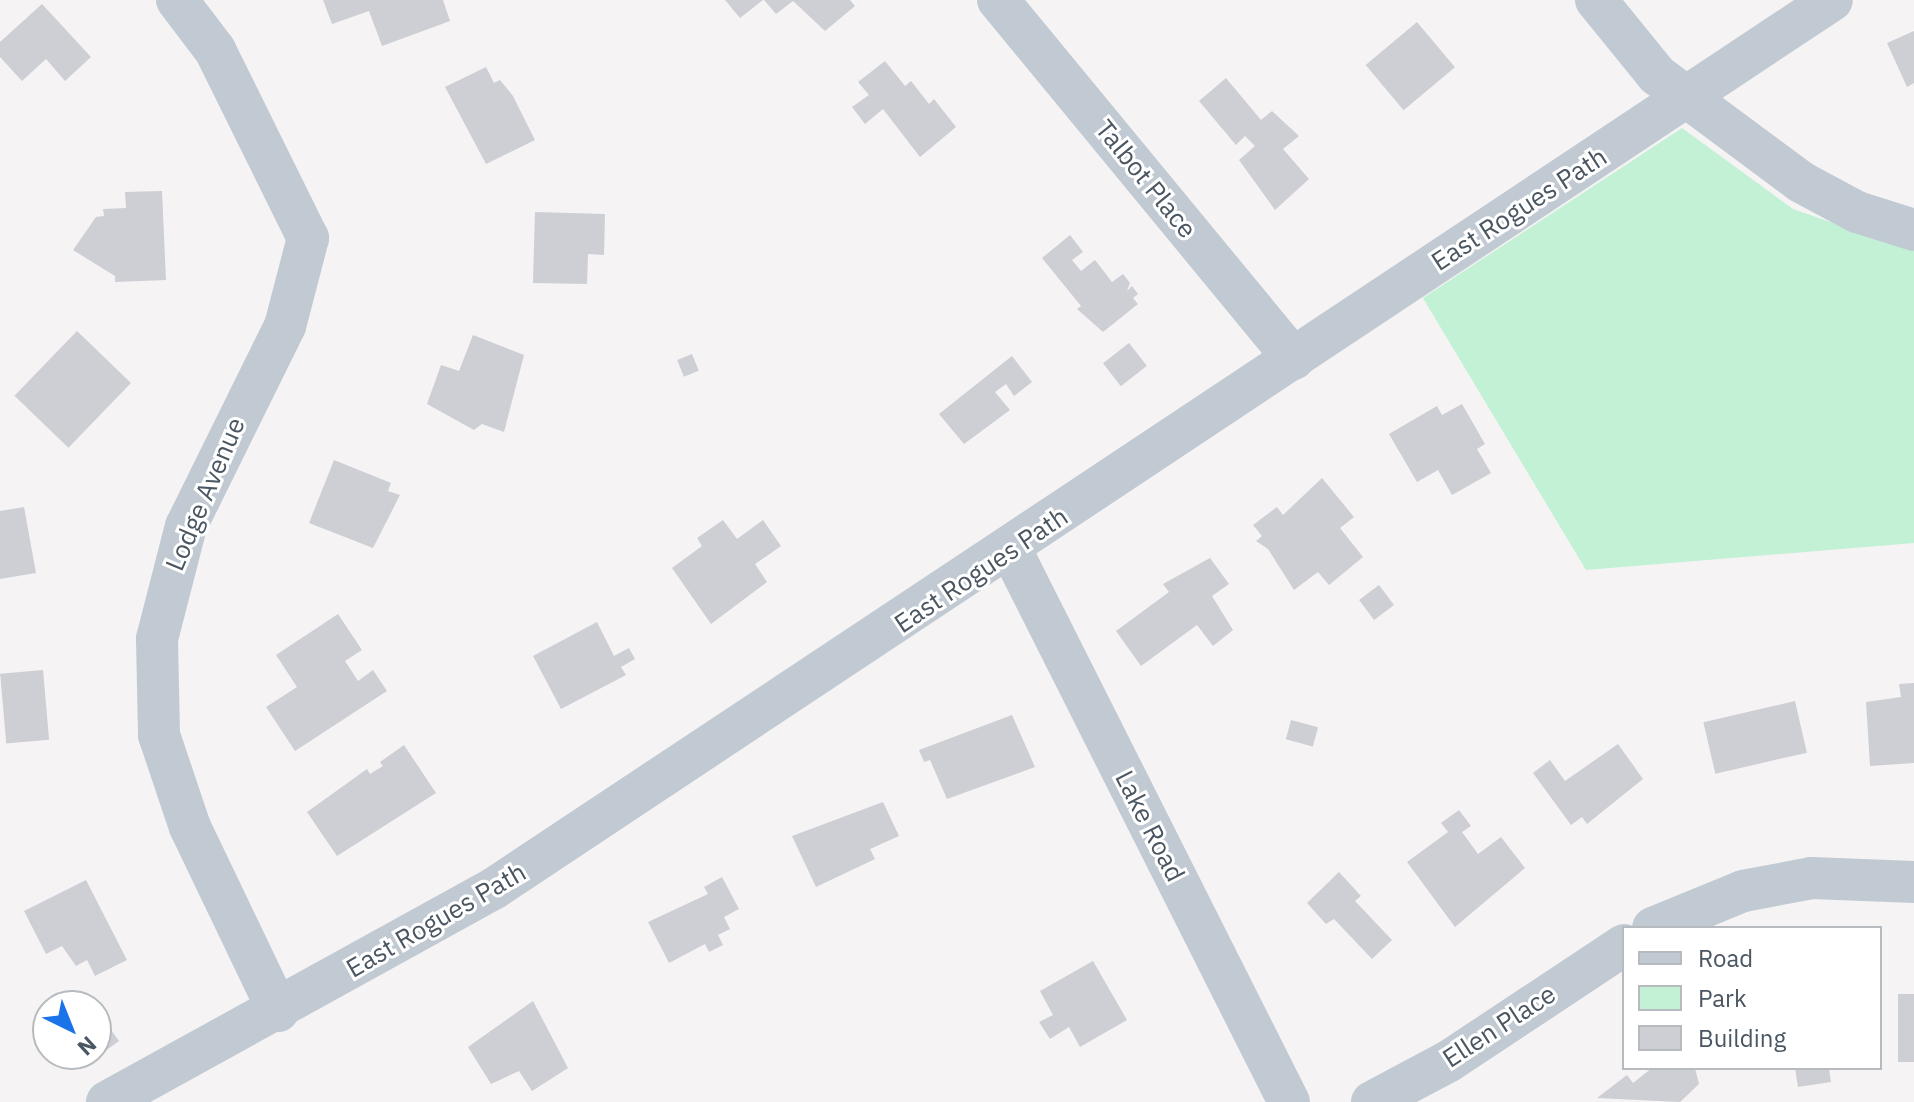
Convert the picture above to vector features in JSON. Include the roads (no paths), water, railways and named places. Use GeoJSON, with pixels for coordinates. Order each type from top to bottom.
{"type":"FeatureCollection","features":[{"type":"Feature","properties":{"kind":"street","name":"Lodge Avenue"},"geometry":{"type":"LineString","coordinates":[[177,0],[215,50],[308,238],[285,326],[186,526],[157,639],[159,735],[190,827],[278,1011]]}},
{"type":"Feature","properties":{"kind":"street","name":"Talbot Place"},"geometry":{"type":"LineString","coordinates":[[998,0],[1294,359]]}},
{"type":"Feature","properties":{"kind":"street"},"geometry":{"type":"LineString","coordinates":[[1596,0],[1657,75],[1801,182],[1857,212],[1914,230]]}},
{"type":"Feature","properties":{"kind":"street","name":"East Rogues Path"},"geometry":{"type":"LineString","coordinates":[[107,1102],[278,1011],[493,889],[1011,550],[1832,0]]}},
{"type":"Feature","properties":{"kind":"street","name":"Lake Road"},"geometry":{"type":"LineString","coordinates":[[1011,550],[1289,1102]]}},
{"type":"Feature","properties":{"kind":"street"},"geometry":{"type":"LineString","coordinates":[[1658,926],[1743,891],[1812,878],[1914,882]]}},
{"type":"Feature","properties":{"kind":"street","name":"Ellen Place"},"geometry":{"type":"LineString","coordinates":[[1372,1102],[1449,1061],[1622,946]]}}]}
